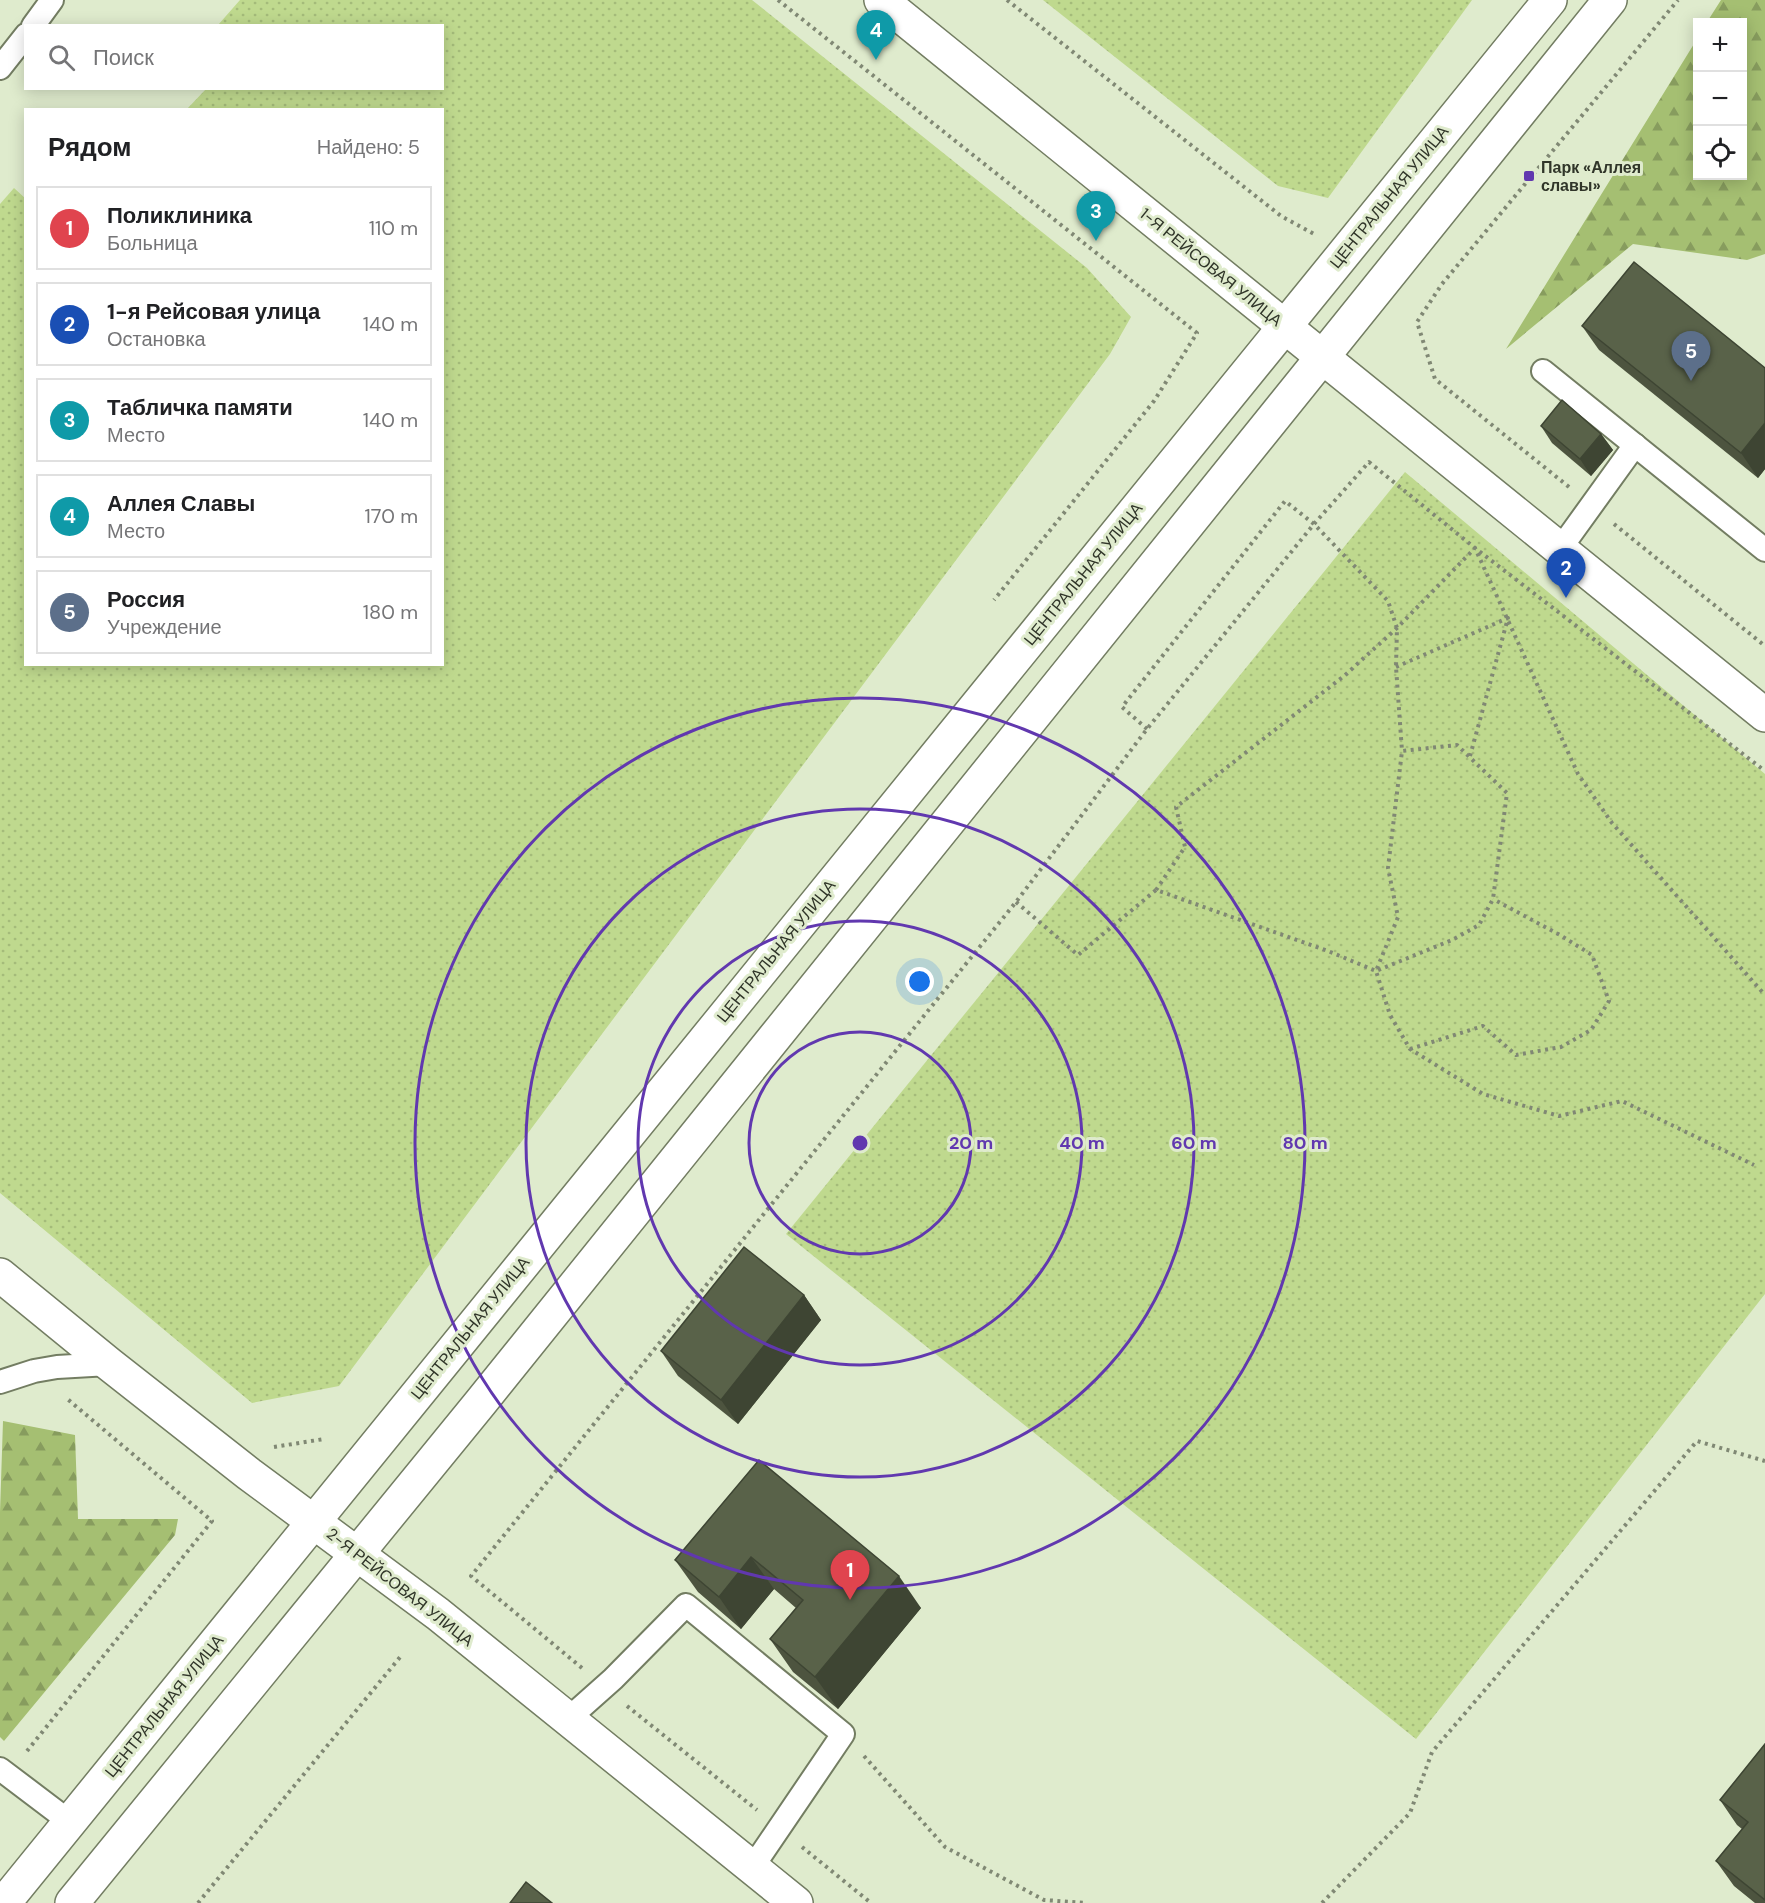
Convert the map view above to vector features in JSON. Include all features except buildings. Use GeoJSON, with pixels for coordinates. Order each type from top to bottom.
{"type":"FeatureCollection","features":[{"type":"Feature","properties":{"kind":"main road","name":"1-Я РЕЙСОВАЯ УЛИЦА"},"geometry":{"type":"LineString","coordinates":[[881,0],[1765,715]]}},
{"type":"Feature","properties":{"kind":"main road"},"geometry":{"type":"LineString","coordinates":[[72,1903],[1610,0]]}},
{"type":"Feature","properties":{"kind":"main road","name":"ЦЕНТРАЛЬНАЯ УЛИЦА"},"geometry":{"type":"LineString","coordinates":[[4,1903],[1285,326],[1538,5]]}},
{"type":"Feature","properties":{"kind":"main road","name":"2-Я РЕЙСОВАЯ УЛИЦА"},"geometry":{"type":"LineString","coordinates":[[0,1275],[249,1474],[438,1614],[796,1903]]}},
{"type":"Feature","properties":{"kind":"lane"},"geometry":{"type":"LineString","coordinates":[[34,24],[52,0]]}},
{"type":"Feature","properties":{"kind":"lane"},"geometry":{"type":"LineString","coordinates":[[0,68],[24,38]]}},
{"type":"Feature","properties":{"kind":"lane"},"geometry":{"type":"LineString","coordinates":[[1543,371],[1765,550]]}},
{"type":"Feature","properties":{"kind":"lane"},"geometry":{"type":"LineString","coordinates":[[1560,549],[1635,445]]}},
{"type":"Feature","properties":{"kind":"lane"},"geometry":{"type":"LineString","coordinates":[[0,1382],[34,1371],[57,1367],[110,1365]]}},
{"type":"Feature","properties":{"kind":"lane"},"geometry":{"type":"LineString","coordinates":[[568,1719],[604,1687],[686,1605],[843,1734],[752,1868]]}},
{"type":"Feature","properties":{"kind":"lane"},"geometry":{"type":"LineString","coordinates":[[4,1772],[69,1822]]}},
{"type":"Feature","properties":{"kind":"path"},"geometry":{"type":"LineString","coordinates":[[778,0],[1197,333],[1154,401],[994,600]]}},
{"type":"Feature","properties":{"kind":"path"},"geometry":{"type":"LineString","coordinates":[[1007,0],[1281,216],[1316,235]]}},
{"type":"Feature","properties":{"kind":"path"},"geometry":{"type":"LineString","coordinates":[[1435,379],[1417,322],[1442,284],[1678,0]]}},
{"type":"Feature","properties":{"kind":"path"},"geometry":{"type":"LineString","coordinates":[[871,1903],[471,1576],[1016,903],[1147,729],[1314,524],[1369,462],[1475,548],[1765,771]]}},
{"type":"Feature","properties":{"kind":"path"},"geometry":{"type":"LineString","coordinates":[[1147,729],[1122,707],[1285,501],[1314,524],[1388,601],[1396,628],[1396,667],[1402,751],[1388,868],[1398,917],[1376,971],[1390,1015],[1410,1049],[1483,1094],[1559,1116],[1622,1101],[1754,1165]]}},
{"type":"Feature","properties":{"kind":"path"},"geometry":{"type":"LineString","coordinates":[[1475,548],[1578,774],[1612,823],[1765,996]]}},
{"type":"Feature","properties":{"kind":"path"},"geometry":{"type":"LineString","coordinates":[[1016,903],[1078,955],[1156,890],[1185,847],[1176,807],[1344,676],[1396,628],[1475,548]]}},
{"type":"Feature","properties":{"kind":"path"},"geometry":{"type":"LineString","coordinates":[[1396,667],[1508,618]]}},
{"type":"Feature","properties":{"kind":"path"},"geometry":{"type":"LineString","coordinates":[[1470,756],[1508,618]]}},
{"type":"Feature","properties":{"kind":"path"},"geometry":{"type":"LineString","coordinates":[[1156,890],[1328,951],[1376,971],[1452,940],[1479,925],[1493,899],[1507,793],[1457,745],[1402,751]]}},
{"type":"Feature","properties":{"kind":"path"},"geometry":{"type":"LineString","coordinates":[[1410,1049],[1484,1026],[1516,1055],[1561,1047],[1591,1030],[1610,1001],[1592,955],[1493,899]]}},
{"type":"Feature","properties":{"kind":"path"},"geometry":{"type":"LineString","coordinates":[[4,1772],[212,1521],[34,1371]]}},
{"type":"Feature","properties":{"kind":"path"},"geometry":{"type":"LineString","coordinates":[[271,1447],[324,1440]]}},
{"type":"Feature","properties":{"kind":"path"},"geometry":{"type":"LineString","coordinates":[[1322,1903],[1410,1813],[1432,1752],[1697,1441],[1765,1461]]}},
{"type":"Feature","properties":{"kind":"path"},"geometry":{"type":"LineString","coordinates":[[198,1903],[401,1656]]}},
{"type":"Feature","properties":{"kind":"path"},"geometry":{"type":"LineString","coordinates":[[843,1734],[945,1847],[1044,1900],[1087,1903]]}},
{"type":"Feature","properties":{"kind":"green space"},"geometry":{"type":"Polygon","coordinates":[[[240,0],[752,0],[1087,268],[1131,317],[1110,354],[339,1386],[252,1403],[0,1193],[0,204],[14,188],[24,197],[24,666],[444,666],[444,108],[188,108],[205,90],[444,90],[444,24],[219,24],[240,0]]]}},
{"type":"Feature","properties":{"kind":"green space"},"geometry":{"type":"Polygon","coordinates":[[[1043,0],[1472,0],[1328,198],[1278,186],[1043,0]]]}},
{"type":"Feature","properties":{"kind":"green space"},"geometry":{"type":"Polygon","coordinates":[[[1721,0],[1765,0],[1765,254],[1747,260],[1633,244],[1506,349],[1693,45],[1693,180],[1747,180],[1747,18],[1710,18],[1721,0]]]}},
{"type":"Feature","properties":{"kind":"green space"},"geometry":{"type":"Polygon","coordinates":[[[1405,472],[1765,774],[1765,1294],[1416,1739],[786,1234],[1405,472]]]}},
{"type":"Feature","properties":{"kind":"green space"},"geometry":{"type":"Polygon","coordinates":[[[3,1421],[75,1435],[78,1519],[178,1519],[175,1535],[4,1741],[0,1737],[0,1512],[3,1421]]]}},
{"type":"Feature","properties":{"kind":"place","name":"Аллея Славы"},"geometry":{"type":"Point","coordinates":[876,60]}},
{"type":"Feature","properties":{"kind":"place","name":"Парк «Аллея славы»"},"geometry":{"type":"Point","coordinates":[1529,176]}},
{"type":"Feature","properties":{"kind":"place","name":"Табличка памяти"},"geometry":{"type":"Point","coordinates":[1096,241]}},
{"type":"Feature","properties":{"kind":"place","name":"Россия"},"geometry":{"type":"Point","coordinates":[1691,381]}},
{"type":"Feature","properties":{"kind":"place","name":"1-я Рейсовая улица"},"geometry":{"type":"Point","coordinates":[1566,598]}},
{"type":"Feature","properties":{"kind":"place","name":"Поликлиника"},"geometry":{"type":"Point","coordinates":[850,1600]}}]}
